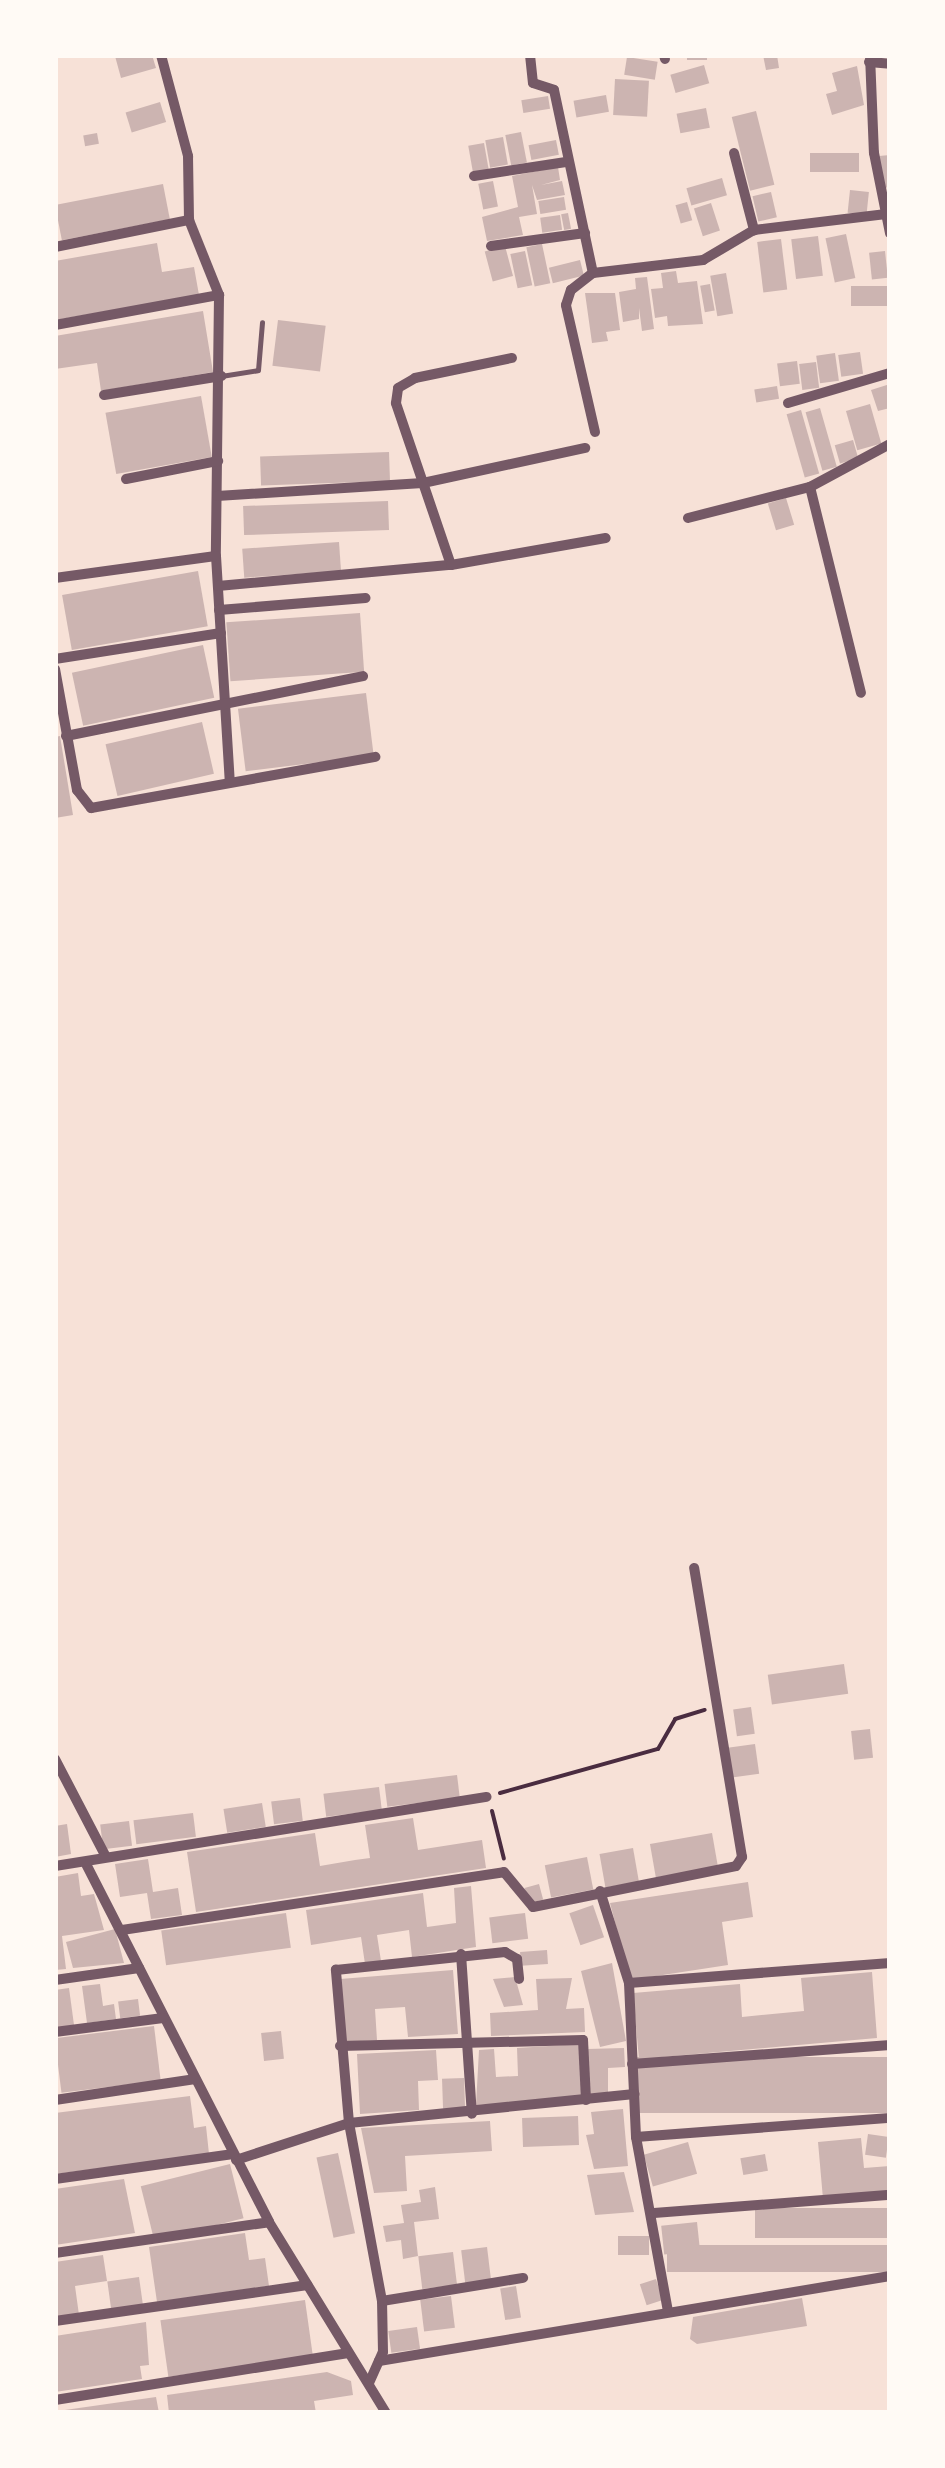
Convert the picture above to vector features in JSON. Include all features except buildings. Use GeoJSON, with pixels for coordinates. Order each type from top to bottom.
{"type":"FeatureCollection","features":[{"type":"Feature","properties":{"kind":"street"},"geometry":{"type":"LineString","coordinates":[[161,55],[188,156],[190,220],[219,296],[216,556],[230,782]]}},
{"type":"Feature","properties":{"kind":"street"},"geometry":{"type":"LineString","coordinates":[[530,55],[533,83],[554,88],[566,162],[592,273]]}},
{"type":"Feature","properties":{"kind":"street"},"geometry":{"type":"LineString","coordinates":[[890,64],[869,59],[890,233]]}},
{"type":"Feature","properties":{"kind":"street"},"geometry":{"type":"LineString","coordinates":[[734,153],[754,230]]}},
{"type":"Feature","properties":{"kind":"street"},"geometry":{"type":"LineString","coordinates":[[474,176],[566,162]]}},
{"type":"Feature","properties":{"kind":"street"},"geometry":{"type":"LineString","coordinates":[[595,432],[566,305],[571,290],[592,273],[703,260],[754,230],[886,214]]}},
{"type":"Feature","properties":{"kind":"street"},"geometry":{"type":"LineString","coordinates":[[55,247],[190,220]]}},
{"type":"Feature","properties":{"kind":"street"},"geometry":{"type":"LineString","coordinates":[[492,246],[585,233]]}},
{"type":"Feature","properties":{"kind":"street"},"geometry":{"type":"LineString","coordinates":[[55,325],[219,296]]}},
{"type":"Feature","properties":{"kind":"street"},"geometry":{"type":"LineString","coordinates":[[451,565],[396,403],[398,388],[415,378],[512,358]]}},
{"type":"Feature","properties":{"kind":"street"},"geometry":{"type":"LineString","coordinates":[[788,403],[890,373]]}},
{"type":"Feature","properties":{"kind":"street"},"geometry":{"type":"LineString","coordinates":[[104,394],[221,376]]}},
{"type":"Feature","properties":{"kind":"street"},"geometry":{"type":"LineString","coordinates":[[688,518],[810,486],[890,444]]}},
{"type":"Feature","properties":{"kind":"street"},"geometry":{"type":"LineString","coordinates":[[217,496],[423,482],[585,448]]}},
{"type":"Feature","properties":{"kind":"street"},"geometry":{"type":"LineString","coordinates":[[126,479],[218,461]]}},
{"type":"Feature","properties":{"kind":"street"},"geometry":{"type":"LineString","coordinates":[[810,486],[861,692]]}},
{"type":"Feature","properties":{"kind":"street"},"geometry":{"type":"LineString","coordinates":[[218,586],[451,565],[606,538]]}},
{"type":"Feature","properties":{"kind":"street"},"geometry":{"type":"LineString","coordinates":[[55,578],[216,556]]}},
{"type":"Feature","properties":{"kind":"street"},"geometry":{"type":"LineString","coordinates":[[220,610],[366,598]]}},
{"type":"Feature","properties":{"kind":"street"},"geometry":{"type":"LineString","coordinates":[[55,659],[221,634]]}},
{"type":"Feature","properties":{"kind":"street"},"geometry":{"type":"LineString","coordinates":[[55,668],[78,790],[91,808],[375,757]]}},
{"type":"Feature","properties":{"kind":"street"},"geometry":{"type":"LineString","coordinates":[[66,736],[224,700],[363,676]]}},
{"type":"Feature","properties":{"kind":"street"},"geometry":{"type":"LineString","coordinates":[[123,1929],[504,1872],[526,1906],[742,1860],[694,1568]]}},
{"type":"Feature","properties":{"kind":"street"},"geometry":{"type":"LineString","coordinates":[[55,1760],[163,2018],[269,2222],[386,2413]]}},
{"type":"Feature","properties":{"kind":"street"},"geometry":{"type":"LineString","coordinates":[[55,1866],[486,1797]]}},
{"type":"Feature","properties":{"kind":"street"},"geometry":{"type":"LineString","coordinates":[[600,1890],[629,1983],[636,2138],[654,2214],[668,2312]]}},
{"type":"Feature","properties":{"kind":"street"},"geometry":{"type":"LineString","coordinates":[[369,2383],[379,2361],[382,2302],[349,2123],[340,2046],[337,1968],[461,1954],[514,1953],[519,1978]]}},
{"type":"Feature","properties":{"kind":"street"},"geometry":{"type":"LineString","coordinates":[[461,1954],[472,2114]]}},
{"type":"Feature","properties":{"kind":"street"},"geometry":{"type":"LineString","coordinates":[[629,1983],[890,1963]]}},
{"type":"Feature","properties":{"kind":"street"},"geometry":{"type":"LineString","coordinates":[[55,1980],[139,1968]]}},
{"type":"Feature","properties":{"kind":"street"},"geometry":{"type":"LineString","coordinates":[[55,2032],[163,2018]]}},
{"type":"Feature","properties":{"kind":"street"},"geometry":{"type":"LineString","coordinates":[[340,2046],[466,2046],[583,2040],[586,2100]]}},
{"type":"Feature","properties":{"kind":"street"},"geometry":{"type":"LineString","coordinates":[[632,2064],[890,2045]]}},
{"type":"Feature","properties":{"kind":"street"},"geometry":{"type":"LineString","coordinates":[[55,2100],[196,2079]]}},
{"type":"Feature","properties":{"kind":"street"},"geometry":{"type":"LineString","coordinates":[[55,2179],[251,2154],[349,2123],[472,2114],[635,2094]]}},
{"type":"Feature","properties":{"kind":"street"},"geometry":{"type":"LineString","coordinates":[[636,2138],[890,2118]]}},
{"type":"Feature","properties":{"kind":"street"},"geometry":{"type":"LineString","coordinates":[[654,2214],[890,2195]]}},
{"type":"Feature","properties":{"kind":"street"},"geometry":{"type":"LineString","coordinates":[[55,2253],[269,2222]]}},
{"type":"Feature","properties":{"kind":"street"},"geometry":{"type":"LineString","coordinates":[[379,2361],[618,2326],[668,2312],[890,2276]]}},
{"type":"Feature","properties":{"kind":"street"},"geometry":{"type":"LineString","coordinates":[[382,2302],[523,2278]]}},
{"type":"Feature","properties":{"kind":"street"},"geometry":{"type":"LineString","coordinates":[[55,2321],[308,2285]]}},
{"type":"Feature","properties":{"kind":"street"},"geometry":{"type":"LineString","coordinates":[[55,2400],[348,2353]]}},
{"type":"Feature","properties":{"kind":"lane"},"geometry":{"type":"LineString","coordinates":[[221,376],[258,370],[262,322]]}},
{"type":"Feature","properties":{"kind":"path"},"geometry":{"type":"LineString","coordinates":[[504,1872],[504,1838],[486,1797],[658,1749],[675,1720],[714,1708]]}}]}
